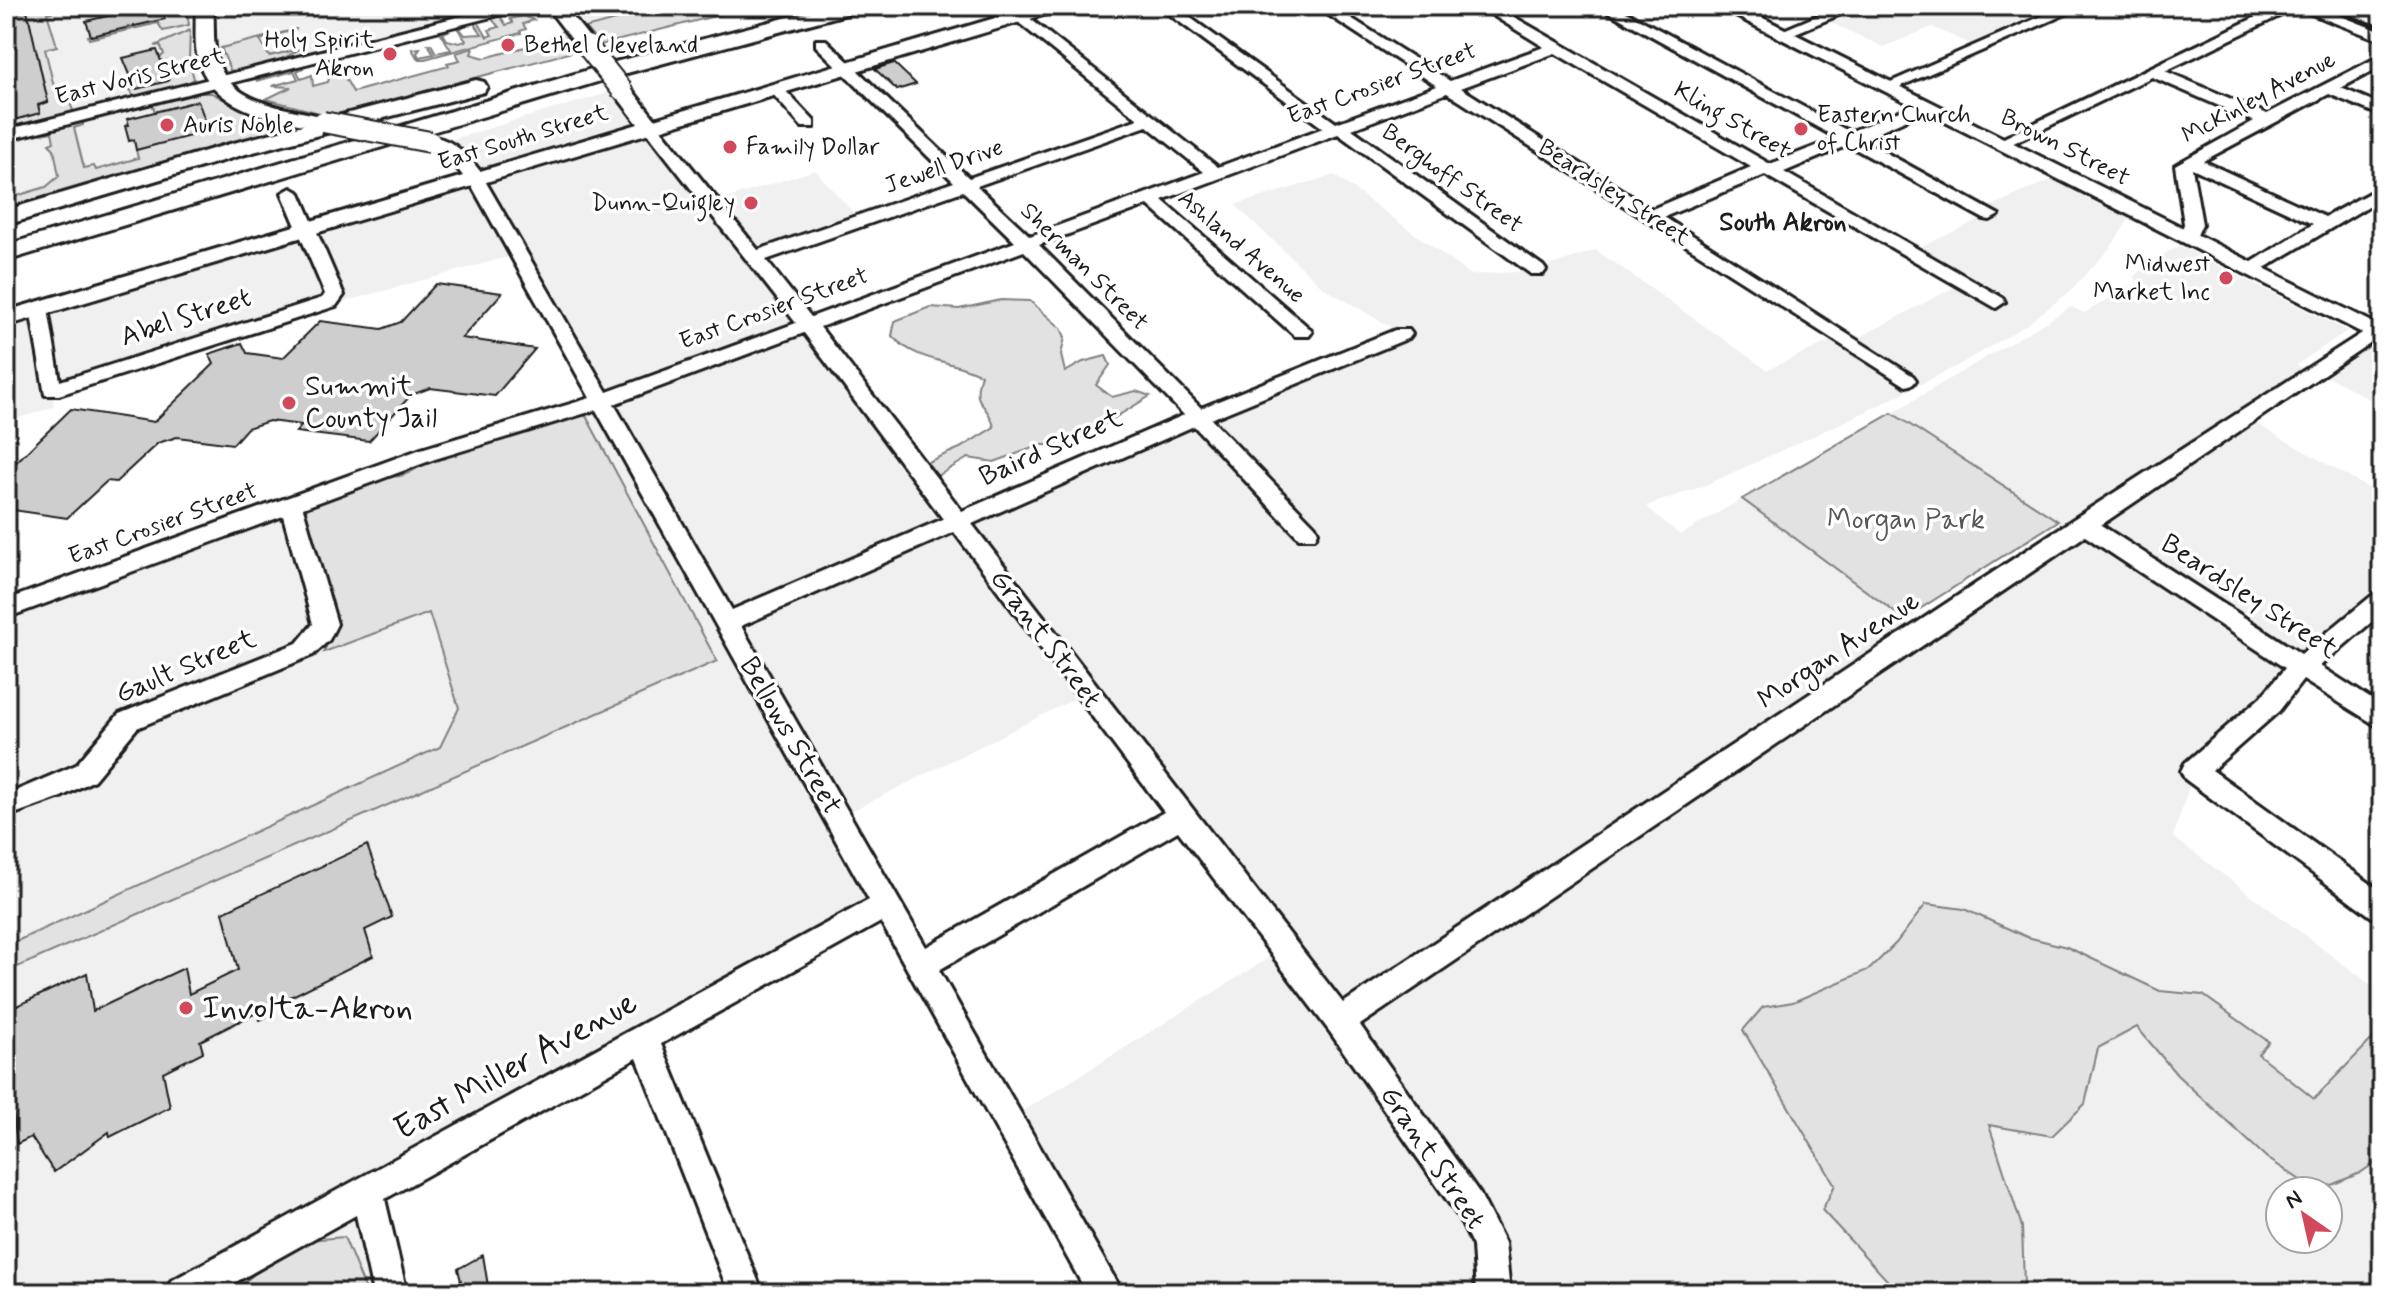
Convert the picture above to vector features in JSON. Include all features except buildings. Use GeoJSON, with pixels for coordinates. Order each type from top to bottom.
{"type":"FeatureCollection","features":[{"type":"Feature","properties":{"kind":"highway"},"geometry":{"type":"LineString","coordinates":[[6,216],[285,136],[803,6]]}},
{"type":"Feature","properties":{"kind":"highway"},"geometry":{"type":"LineString","coordinates":[[6,253],[619,68],[854,6]]}},
{"type":"Feature","properties":{"kind":"highway"},"geometry":{"type":"LineString","coordinates":[[2345,6],[2382,20]]}},
{"type":"Feature","properties":{"kind":"highway"},"geometry":{"type":"LineString","coordinates":[[2362,6],[2382,13]]}},
{"type":"Feature","properties":{"kind":"highway"},"geometry":{"type":"LineString","coordinates":[[6,234],[581,62]]}},
{"type":"Feature","properties":{"kind":"highway"},"geometry":{"type":"LineString","coordinates":[[6,266],[468,112]]}},
{"type":"Feature","properties":{"kind":"main road"},"geometry":{"type":"LineString","coordinates":[[204,6],[207,54],[218,82],[253,104],[303,119],[430,142],[457,155],[476,179]]}},
{"type":"Feature","properties":{"kind":"main road","name":"Grant Street"},"geometry":{"type":"LineString","coordinates":[[555,6],[651,127]]}},
{"type":"Feature","properties":{"kind":"main road","name":"East South Street"},"geometry":{"type":"LineString","coordinates":[[6,319],[847,68],[1012,11],[1054,6]]}},
{"type":"Feature","properties":{"kind":"main road","name":"Brown Street"},"geometry":{"type":"LineString","coordinates":[[1725,6],[2378,334]]}},
{"type":"Feature","properties":{"kind":"street","name":"East Voris Street"},"geometry":{"type":"LineString","coordinates":[[6,135],[518,6]]}},
{"type":"Feature","properties":{"kind":"street","name":"Berghoff Street"},"geometry":{"type":"LineString","coordinates":[[1165,6],[1537,270]]}},
{"type":"Feature","properties":{"kind":"street","name":"Beardsley Street"},"geometry":{"type":"LineString","coordinates":[[1322,6],[1906,380]]}},
{"type":"Feature","properties":{"kind":"street","name":"Kling Street"},"geometry":{"type":"LineString","coordinates":[[1485,6],[1996,302]]}},
{"type":"Feature","properties":{"kind":"street"},"geometry":{"type":"LineString","coordinates":[[1604,6],[1990,215]]}},
{"type":"Feature","properties":{"kind":"street"},"geometry":{"type":"LineString","coordinates":[[1781,34],[1853,6]]}},
{"type":"Feature","properties":{"kind":"street"},"geometry":{"type":"LineString","coordinates":[[1887,87],[2077,6]]}},
{"type":"Feature","properties":{"kind":"street"},"geometry":{"type":"LineString","coordinates":[[1999,144],[2290,6]]}},
{"type":"Feature","properties":{"kind":"street"},"geometry":{"type":"LineString","coordinates":[[2302,6],[2382,37]]}},
{"type":"Feature","properties":{"kind":"street"},"geometry":{"type":"LineString","coordinates":[[1012,11],[1216,173]]}},
{"type":"Feature","properties":{"kind":"street","name":"Sherman Street"},"geometry":{"type":"LineString","coordinates":[[821,43],[1199,417],[1307,532]]}},
{"type":"Feature","properties":{"kind":"street","name":"East Crosier Street"},"geometry":{"type":"LineString","coordinates":[[6,609],[428,454],[600,402],[1557,47]]}},
{"type":"Feature","properties":{"kind":"street","name":"McKinley Avenue"},"geometry":{"type":"LineString","coordinates":[[2188,238],[2193,224],[2183,165],[2382,60]]}},
{"type":"Feature","properties":{"kind":"street"},"geometry":{"type":"LineString","coordinates":[[2151,71],[2266,120]]}},
{"type":"Feature","properties":{"kind":"street"},"geometry":{"type":"LineString","coordinates":[[2327,88],[2382,111]]}},
{"type":"Feature","properties":{"kind":"street"},"geometry":{"type":"LineString","coordinates":[[776,89],[808,124]]}},
{"type":"Feature","properties":{"kind":"street"},"geometry":{"type":"LineString","coordinates":[[1651,216],[1744,176],[1782,168],[1924,106]]}},
{"type":"Feature","properties":{"kind":"street","name":"Jewell Drive"},"geometry":{"type":"LineString","coordinates":[[754,258],[1150,120]]}},
{"type":"Feature","properties":{"kind":"street","name":"Grant Street"},"geometry":{"type":"LineString","coordinates":[[651,127],[807,324],[1340,1022],[1469,1205],[1489,1243],[1493,1293]]}},
{"type":"Feature","properties":{"kind":"street"},"geometry":{"type":"LineString","coordinates":[[2190,161],[2326,224]]}},
{"type":"Feature","properties":{"kind":"street","name":"Bellows Street"},"geometry":{"type":"LineString","coordinates":[[476,179],[1106,1293]]}},
{"type":"Feature","properties":{"kind":"street"},"geometry":{"type":"LineString","coordinates":[[2250,269],[2382,191]]}},
{"type":"Feature","properties":{"kind":"street"},"geometry":{"type":"LineString","coordinates":[[291,193],[309,229]]}},
{"type":"Feature","properties":{"kind":"street","name":"Ashland Avenue"},"geometry":{"type":"LineString","coordinates":[[1149,197],[1302,332]]}},
{"type":"Feature","properties":{"kind":"street","name":"Abel Street"},"geometry":{"type":"LineString","coordinates":[[39,309],[52,390],[329,302],[335,295],[309,229]]}},
{"type":"Feature","properties":{"kind":"street","name":"Baird Street"},"geometry":{"type":"LineString","coordinates":[[726,623],[1199,417],[1402,334]]}},
{"type":"Feature","properties":{"kind":"street","name":"Morgan Avenue"},"geometry":{"type":"LineString","coordinates":[[1340,1022],[2083,524],[2378,334]]}},
{"type":"Feature","properties":{"kind":"street","name":"Gault Street"},"geometry":{"type":"LineString","coordinates":[[6,806],[82,775],[100,758],[111,735],[128,721],[305,649],[318,639],[325,624],[291,506]]}},
{"type":"Feature","properties":{"kind":"street","name":"Beardsley Street"},"geometry":{"type":"LineString","coordinates":[[2083,524],[2382,719]]}},
{"type":"Feature","properties":{"kind":"street"},"geometry":{"type":"LineString","coordinates":[[2382,600],[2301,667],[2270,704],[2194,771],[2382,908]]}},
{"type":"Feature","properties":{"kind":"street"},"geometry":{"type":"LineString","coordinates":[[920,966],[1180,816]]}},
{"type":"Feature","properties":{"kind":"street","name":"East Miller Avenue"},"geometry":{"type":"LineString","coordinates":[[183,1293],[885,905]]}},
{"type":"Feature","properties":{"kind":"street"},"geometry":{"type":"LineString","coordinates":[[644,1038],[746,1293]]}},
{"type":"Feature","properties":{"kind":"street"},"geometry":{"type":"LineString","coordinates":[[367,1191],[390,1293]]}},
{"type":"Feature","properties":{"kind":"shaded area"},"geometry":{"type":"Polygon","coordinates":[[[6,6],[190,6],[193,58],[198,78],[183,87],[6,131],[6,6]]]}},
{"type":"Feature","properties":{"kind":"shaded area"},"geometry":{"type":"Polygon","coordinates":[[[216,6],[507,6],[235,73],[226,71],[219,56],[216,6]]]}},
{"type":"Feature","properties":{"kind":"shaded area"},"geometry":{"type":"Polygon","coordinates":[[[564,6],[667,6],[582,28],[564,6]]]}},
{"type":"Feature","properties":{"kind":"shaded area"},"geometry":{"type":"Polygon","coordinates":[[[1795,6],[2077,6],[1979,48],[1932,27],[1883,47],[1795,6]]]}},
{"type":"Feature","properties":{"kind":"shaded area"},"geometry":{"type":"Polygon","coordinates":[[[203,90],[217,92],[236,104],[304,124],[6,209],[6,138],[203,90]]]}},
{"type":"Feature","properties":{"kind":"shaded area"},"geometry":{"type":"Polygon","coordinates":[[[618,90],[649,126],[477,177],[443,142],[618,90]]]}},
{"type":"Feature","properties":{"kind":"shaded area"},"geometry":{"type":"Polygon","coordinates":[[[650,129],[804,323],[603,399],[515,255],[343,302],[313,229],[650,129]]]}},
{"type":"Feature","properties":{"kind":"shaded area"},"geometry":{"type":"Polygon","coordinates":[[[815,170],[860,220],[754,257],[713,203],[815,170]]]}},
{"type":"Feature","properties":{"kind":"shaded area"},"geometry":{"type":"Polygon","coordinates":[[[1334,175],[1471,275],[1537,270],[1596,250],[1767,370],[1839,337],[1849,343],[1962,283],[1910,252],[1989,215],[1982,210],[2062,175],[2134,211],[2111,247],[2068,293],[2023,327],[1957,366],[1863,413],[1706,485],[1646,506],[1680,535],[1742,499],[1921,632],[2073,531],[1892,413],[2071,307],[2084,313],[2138,282],[2134,277],[2158,257],[2180,246],[2347,331],[2296,365],[2310,373],[2245,417],[2382,496],[2382,600],[2194,771],[2173,837],[2382,993],[2382,1293],[1106,1293],[1007,1121],[1282,950],[1086,693],[838,818],[885,905],[367,1191],[390,1293],[6,1293],[6,609],[807,324],[958,521],[1401,333],[1324,288],[1235,205],[1334,175]]]}},
{"type":"Feature","properties":{"kind":"shaded area"},"geometry":{"type":"Polygon","coordinates":[[[306,231],[332,296],[56,387],[43,310],[306,231]]]}},
{"type":"Feature","properties":{"kind":"shaded area"},"geometry":{"type":"Polygon","coordinates":[[[39,309],[54,407],[6,422],[6,319],[39,309]]]}},
{"type":"Feature","properties":{"kind":"shaded area"},"geometry":{"type":"Polygon","coordinates":[[[2373,345],[2382,348],[2382,406],[2327,376],[2373,345]]]}},
{"type":"Feature","properties":{"kind":"green space"},"geometry":{"type":"Polygon","coordinates":[[[23,6],[79,6],[47,13],[57,46],[45,49],[55,91],[66,93],[74,113],[6,130],[6,123],[39,113],[38,105],[48,102],[37,53],[17,58],[34,42],[23,6]]]}},
{"type":"Feature","properties":{"kind":"green space"},"geometry":{"type":"Polygon","coordinates":[[[160,6],[186,6],[189,25],[163,31],[158,23],[89,39],[88,36],[164,19],[160,6]]]}},
{"type":"Feature","properties":{"kind":"green space"},"geometry":{"type":"Polygon","coordinates":[[[667,6],[755,6],[600,45],[585,28],[667,6]]]}},
{"type":"Feature","properties":{"kind":"green space"},"geometry":{"type":"Polygon","coordinates":[[[499,14],[506,25],[513,23],[510,19],[524,16],[534,20],[523,24],[526,29],[521,33],[425,59],[418,59],[412,49],[420,48],[417,53],[419,57],[434,54],[428,44],[436,53],[451,50],[439,30],[446,28],[448,31],[443,33],[447,40],[459,43],[466,41],[456,26],[464,26],[460,29],[465,35],[482,34],[473,21],[477,20],[487,37],[492,35],[489,30],[499,27],[490,17],[499,14]]]}},
{"type":"Feature","properties":{"kind":"green space"},"geometry":{"type":"Polygon","coordinates":[[[297,29],[260,40],[269,56],[300,49],[275,63],[239,72],[230,70],[221,48],[297,29]]]}},
{"type":"Feature","properties":{"kind":"green space"},"geometry":{"type":"Polygon","coordinates":[[[190,30],[189,59],[194,79],[182,86],[134,98],[130,90],[169,80],[167,71],[133,79],[135,87],[129,88],[126,79],[163,66],[160,58],[164,54],[160,45],[155,46],[190,30]]]}},
{"type":"Feature","properties":{"kind":"green space"},"geometry":{"type":"Polygon","coordinates":[[[562,31],[576,51],[331,116],[266,99],[291,87],[272,86],[298,79],[294,71],[256,81],[264,75],[302,65],[303,68],[297,71],[301,79],[312,75],[313,86],[328,82],[330,74],[338,70],[331,57],[350,53],[334,58],[353,92],[449,66],[447,63],[460,60],[456,53],[473,48],[471,54],[485,58],[543,42],[562,31]]]}},
{"type":"Feature","properties":{"kind":"green space"},"geometry":{"type":"Polygon","coordinates":[[[192,93],[212,93],[256,116],[299,125],[6,209],[6,199],[46,187],[59,176],[54,149],[49,144],[54,142],[52,132],[42,134],[39,131],[83,121],[83,125],[74,128],[84,168],[94,166],[96,170],[138,158],[136,150],[208,130],[197,101],[155,112],[152,103],[192,93]]]}},
{"type":"Feature","properties":{"kind":"green space"},"geometry":{"type":"Polygon","coordinates":[[[1001,300],[1030,301],[1061,328],[1065,337],[1061,355],[1065,372],[1083,362],[1106,356],[1110,365],[1096,385],[1112,397],[1136,391],[1150,396],[1085,436],[1058,445],[1041,445],[994,462],[968,458],[934,478],[925,463],[960,448],[994,427],[979,399],[981,375],[923,356],[902,345],[892,336],[895,321],[930,307],[959,309],[1001,300]]]}},
{"type":"Feature","properties":{"kind":"green space","name":"Morgan Park"},"geometry":{"type":"Polygon","coordinates":[[[1892,413],[2058,521],[1904,619],[1742,499],[1892,413]]]}},
{"type":"Feature","properties":{"kind":"green space"},"geometry":{"type":"Polygon","coordinates":[[[579,415],[586,416],[717,661],[6,972],[6,946],[440,747],[459,708],[429,613],[324,652],[335,622],[302,512],[308,504],[387,476],[407,474],[454,451],[579,415]]]}},
{"type":"Feature","properties":{"kind":"green space"},"geometry":{"type":"Polygon","coordinates":[[[1926,904],[1964,909],[2027,937],[2067,947],[2160,991],[2203,995],[2269,1042],[2258,1054],[2314,1099],[2382,1029],[2382,1158],[2344,1180],[2344,1175],[2293,1175],[2267,1158],[2177,1075],[2137,1027],[2098,1048],[2085,1104],[2052,1136],[1989,1125],[2022,1227],[2024,1284],[2028,1293],[1899,1293],[1822,1210],[1835,1185],[1743,1030],[1763,1007],[1793,1002],[1870,969],[1896,943],[1926,904]]]}},
{"type":"Feature","properties":{"kind":"green space"},"geometry":{"type":"Polygon","coordinates":[[[344,1237],[367,1293],[232,1293],[253,1275],[308,1240],[344,1237]]]}},
{"type":"Feature","properties":{"kind":"place","name":"Bethel Cleveland"},"geometry":{"type":"Point","coordinates":[508,45]}},
{"type":"Feature","properties":{"kind":"place","name":"Holy Spirit Akron"},"geometry":{"type":"Point","coordinates":[390,54]}},
{"type":"Feature","properties":{"kind":"place","name":"Auris Noble"},"geometry":{"type":"Point","coordinates":[167,125]}},
{"type":"Feature","properties":{"kind":"place","name":"Eastern Church of Christ"},"geometry":{"type":"Point","coordinates":[1801,129]}},
{"type":"Feature","properties":{"kind":"place","name":"Family Dollar"},"geometry":{"type":"Point","coordinates":[730,147]}},
{"type":"Feature","properties":{"kind":"place","name":"Dunn-Quigley"},"geometry":{"type":"Point","coordinates":[751,203]}},
{"type":"Feature","properties":{"kind":"place","name":"Midwest Market Inc"},"geometry":{"type":"Point","coordinates":[2226,278]}},
{"type":"Feature","properties":{"kind":"place","name":"Summit County Jail"},"geometry":{"type":"Point","coordinates":[289,403]}},
{"type":"Feature","properties":{"kind":"place","name":"Involta-Akron"},"geometry":{"type":"Point","coordinates":[186,1008]}},
{"type":"Feature","properties":{"kind":"district","name":"South Akron"},"geometry":{"type":"Point","coordinates":[1783,223]}}]}
